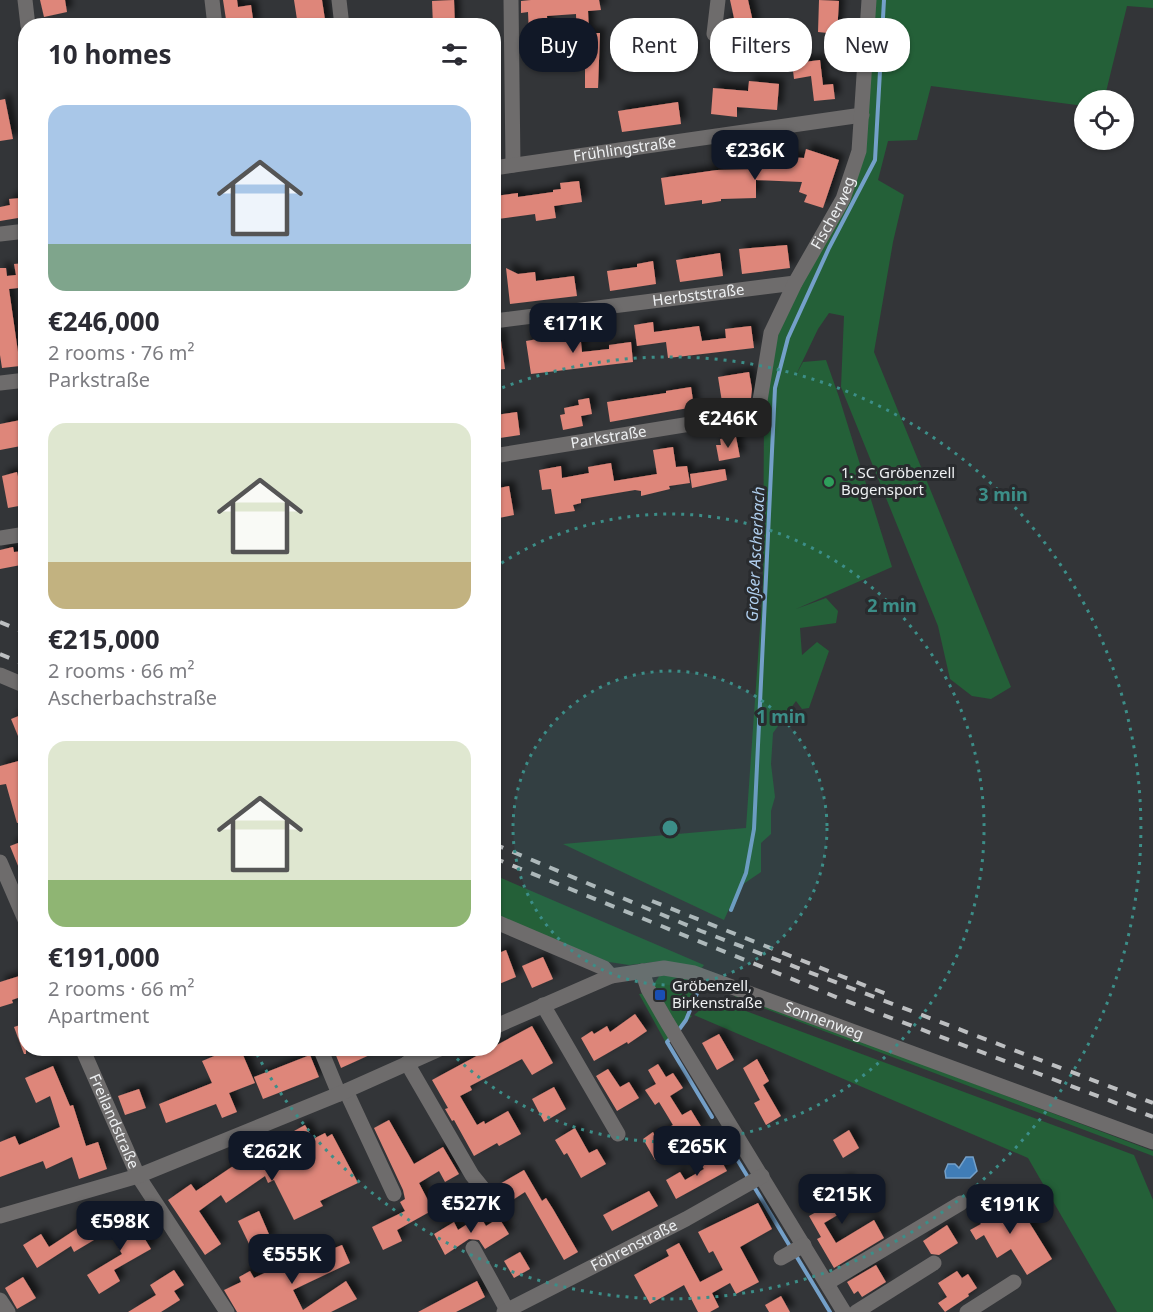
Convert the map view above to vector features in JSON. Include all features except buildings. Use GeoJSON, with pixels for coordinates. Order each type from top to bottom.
{"type":"FeatureCollection","features":[{"type":"Feature","properties":{"kind":"street"},"geometry":{"type":"LineString","coordinates":[[25,0],[27,18]]}},
{"type":"Feature","properties":{"kind":"street"},"geometry":{"type":"LineString","coordinates":[[212,0],[214,18]]}},
{"type":"Feature","properties":{"kind":"street"},"geometry":{"type":"LineString","coordinates":[[339,0],[341,18]]}},
{"type":"Feature","properties":{"kind":"street"},"geometry":{"type":"LineString","coordinates":[[511,0],[513,165]]}},
{"type":"Feature","properties":{"kind":"street"},"geometry":{"type":"LineString","coordinates":[[716,18],[718,0]]}},
{"type":"Feature","properties":{"kind":"street","name":"Fischerweg"},"geometry":{"type":"LineString","coordinates":[[758,413],[771,333],[795,283],[843,199],[859,151],[869,0]]}},
{"type":"Feature","properties":{"kind":"street","name":"Frühlingstraße"},"geometry":{"type":"LineString","coordinates":[[501,167],[862,115]]}},
{"type":"Feature","properties":{"kind":"street"},"geometry":{"type":"LineString","coordinates":[[0,234],[18,232]]}},
{"type":"Feature","properties":{"kind":"street","name":"Herbststraße"},"geometry":{"type":"LineString","coordinates":[[501,320],[795,283]]}},
{"type":"Feature","properties":{"kind":"street"},"geometry":{"type":"LineString","coordinates":[[0,383],[18,381]]}},
{"type":"Feature","properties":{"kind":"street","name":"Parkstraße"},"geometry":{"type":"LineString","coordinates":[[501,455],[758,413]]}},
{"type":"Feature","properties":{"kind":"street"},"geometry":{"type":"LineString","coordinates":[[0,538],[18,535]]}},
{"type":"Feature","properties":{"kind":"street"},"geometry":{"type":"LineString","coordinates":[[0,675],[18,683]]}},
{"type":"Feature","properties":{"kind":"street"},"geometry":{"type":"LineString","coordinates":[[0,862],[3,878],[18,907]]}},
{"type":"Feature","properties":{"kind":"street"},"geometry":{"type":"LineString","coordinates":[[501,924],[604,968],[611,976]]}},
{"type":"Feature","properties":{"kind":"street","name":"Sonnenweg"},"geometry":{"type":"LineString","coordinates":[[501,1024],[611,976],[664,968],[694,973],[1153,1142]]}},
{"type":"Feature","properties":{"kind":"street"},"geometry":{"type":"LineString","coordinates":[[642,971],[648,989],[759,1177],[793,1251],[827,1283],[844,1312]]}},
{"type":"Feature","properties":{"kind":"street"},"geometry":{"type":"LineString","coordinates":[[543,1005],[618,1134]]}},
{"type":"Feature","properties":{"kind":"street","name":"Freilandstraße"},"geometry":{"type":"LineString","coordinates":[[86,1056],[138,1176],[227,1312]]}},
{"type":"Feature","properties":{"kind":"street"},"geometry":{"type":"LineString","coordinates":[[324,1056],[394,1194]]}},
{"type":"Feature","properties":{"kind":"street"},"geometry":{"type":"LineString","coordinates":[[0,1216],[138,1176],[343,1093],[423,1056]]}},
{"type":"Feature","properties":{"kind":"street"},"geometry":{"type":"LineString","coordinates":[[407,1063],[472,1175],[493,1201]]}},
{"type":"Feature","properties":{"kind":"street","name":"Föhrenstraße"},"geometry":{"type":"LineString","coordinates":[[505,1311],[660,1233],[759,1177]]}},
{"type":"Feature","properties":{"kind":"street"},"geometry":{"type":"LineString","coordinates":[[827,1283],[961,1203]]}},
{"type":"Feature","properties":{"kind":"street"},"geometry":{"type":"LineString","coordinates":[[473,1248],[505,1311]]}},
{"type":"Feature","properties":{"kind":"street"},"geometry":{"type":"LineString","coordinates":[[856,1312],[934,1263]]}},
{"type":"Feature","properties":{"kind":"street"},"geometry":{"type":"LineString","coordinates":[[967,1312],[1014,1281]]}},
{"type":"Feature","properties":{"kind":"street"},"geometry":{"type":"LineString","coordinates":[[0,1300],[8,1312]]}},
{"type":"Feature","properties":{"kind":"green space"},"geometry":{"type":"Polygon","coordinates":[[[875,0],[1153,0],[1153,8],[1127,6],[1106,90],[1074,90],[1074,105],[931,86],[917,140],[888,141],[878,180],[904,195],[893,242],[874,352],[1011,687],[991,699],[972,696],[950,679],[938,626],[841,387],[844,316],[829,313],[818,329],[794,379],[803,362],[826,360],[892,567],[796,609],[826,598],[838,611],[836,623],[800,628],[802,655],[817,642],[829,651],[809,708],[802,709],[796,701],[773,733],[771,764],[775,797],[771,811],[771,834],[761,843],[761,872],[739,887],[724,920],[563,844],[746,828],[763,586],[764,415],[777,338],[791,299],[847,202],[865,72],[910,72],[910,18],[873,18],[875,0]]]}},
{"type":"Feature","properties":{"kind":"green space"},"geometry":{"type":"Polygon","coordinates":[[[501,878],[704,965],[701,969],[663,961],[629,965],[609,962],[501,918],[501,878]]]}},
{"type":"Feature","properties":{"kind":"green space"},"geometry":{"type":"Polygon","coordinates":[[[660,975],[674,975],[698,983],[686,1013],[692,1016],[666,1043],[639,994],[652,992],[660,975]]]}},
{"type":"Feature","properties":{"kind":"green space"},"geometry":{"type":"Polygon","coordinates":[[[733,993],[1153,1151],[1153,1156],[736,998],[733,993]]]}},
{"type":"Feature","properties":{"kind":"green space"},"geometry":{"type":"Polygon","coordinates":[[[727,1004],[1134,1155],[1153,1200],[1153,1312],[1117,1312],[1028,1158],[694,1015],[706,1005],[727,1004]]]}},
{"type":"Feature","properties":{"kind":"water"},"geometry":{"type":"Polygon","coordinates":[[[966,1157],[973,1157],[977,1171],[970,1178],[946,1178],[945,1171],[948,1164],[955,1164],[959,1168],[966,1157]]]}},
{"type":"Feature","properties":{"kind":"waterway","name":"Großer Ascherbach"},"geometry":{"type":"LineString","coordinates":[[731,910],[746,873],[754,829],[775,388],[788,338],[829,248],[875,160],[884,0]]}},
{"type":"Feature","properties":{"kind":"waterway","name":"Großer Ascherbach"},"geometry":{"type":"LineString","coordinates":[[678,1031],[686,1020],[700,986]]}},
{"type":"Feature","properties":{"kind":"waterway","name":"Großer Ascherbach"},"geometry":{"type":"LineString","coordinates":[[671,1038],[667,1042],[712,1117]]}},
{"type":"Feature","properties":{"kind":"waterway","name":"Großer Ascherbach"},"geometry":{"type":"LineString","coordinates":[[721,1133],[749,1179]]}},
{"type":"Feature","properties":{"kind":"waterway","name":"Großer Ascherbach"},"geometry":{"type":"LineString","coordinates":[[753,1185],[791,1248]]}},
{"type":"Feature","properties":{"kind":"waterway","name":"Großer Ascherbach"},"geometry":{"type":"LineString","coordinates":[[795,1254],[830,1312]]}},
{"type":"Feature","properties":{"kind":"railway"},"geometry":{"type":"LineString","coordinates":[[0,622],[18,630]]}},
{"type":"Feature","properties":{"kind":"railway"},"geometry":{"type":"LineString","coordinates":[[0,654],[18,662]]}},
{"type":"Feature","properties":{"kind":"railway"},"geometry":{"type":"LineString","coordinates":[[501,847],[701,931],[1153,1103]]}},
{"type":"Feature","properties":{"kind":"railway"},"geometry":{"type":"LineString","coordinates":[[501,861],[841,999],[1153,1117]]}},
{"type":"Feature","properties":{"kind":"railway"},"geometry":{"type":"LineString","coordinates":[[652,901],[889,995]]}},
{"type":"Feature","properties":{"kind":"place","name":"1. SC Gröbenzell Bogensport"},"geometry":{"type":"Point","coordinates":[829,482]}},
{"type":"Feature","properties":{"kind":"place","name":"Gröbenzell, Birkenstraße"},"geometry":{"type":"Point","coordinates":[660,995]}}]}
